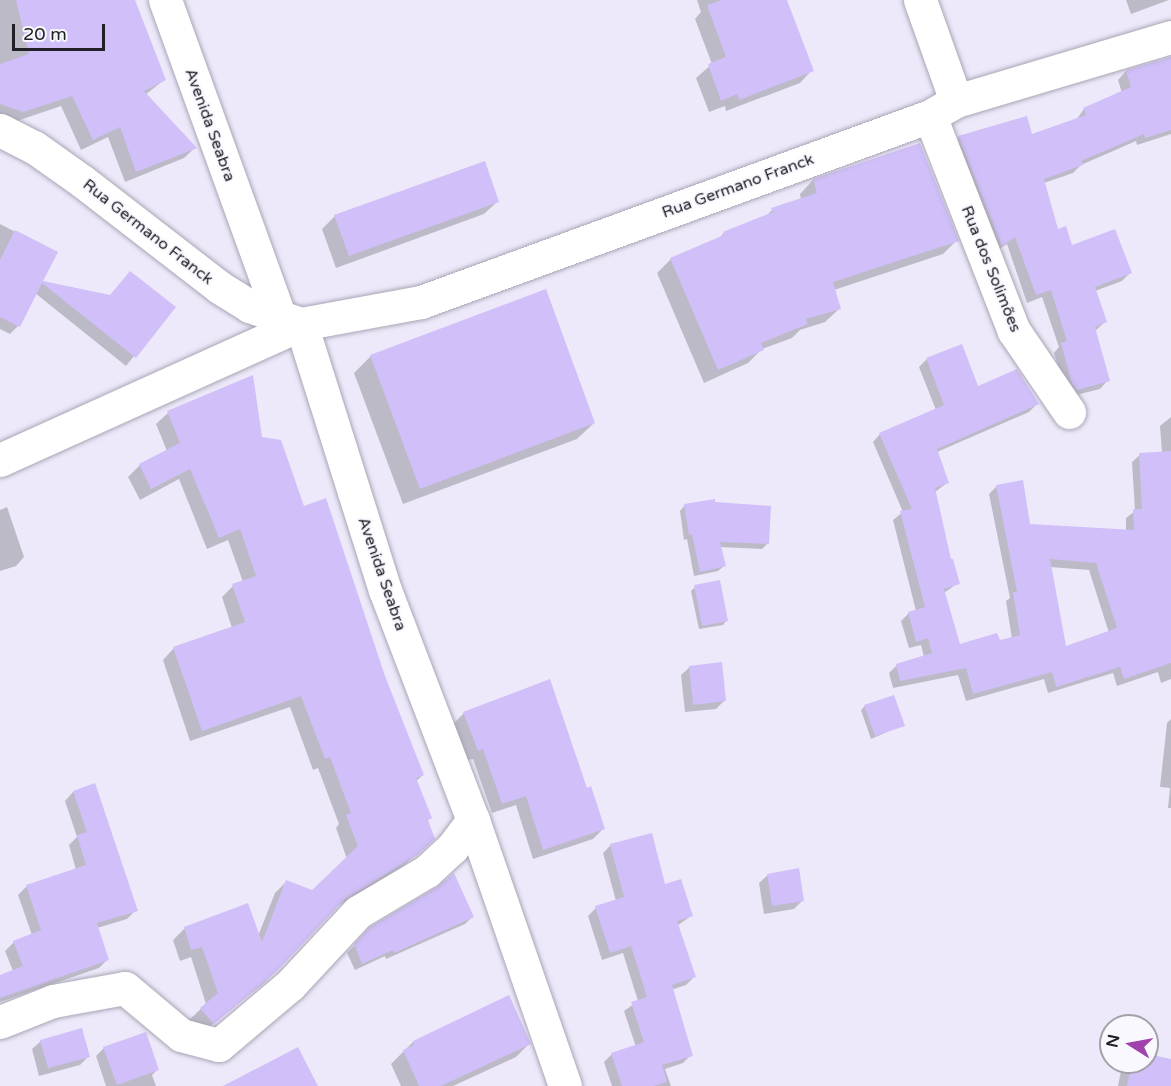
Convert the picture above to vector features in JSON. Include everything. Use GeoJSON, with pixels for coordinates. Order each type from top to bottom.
{"type":"FeatureCollection","features":[{"type":"Feature","properties":{"kind":"street","name":"Avenida Seabra"},"geometry":{"type":"LineString","coordinates":[[165,0],[291,321],[385,590],[473,820],[565,1086]]}},
{"type":"Feature","properties":{"kind":"street","name":"Rua dos Solimões"},"geometry":{"type":"LineString","coordinates":[[920,0],[943,109],[1014,330],[1069,412]]}},
{"type":"Feature","properties":{"kind":"street","name":"Rua Germano Franck"},"geometry":{"type":"LineString","coordinates":[[0,460],[291,321],[421,302],[943,109],[1171,37]]}},
{"type":"Feature","properties":{"kind":"street","name":"Rua Germano Franck"},"geometry":{"type":"LineString","coordinates":[[0,130],[33,147],[82,182],[219,287],[249,306],[291,321]]}},
{"type":"Feature","properties":{"kind":"street"},"geometry":{"type":"LineString","coordinates":[[0,1022],[53,1001],[125,988],[180,1035],[219,1045],[290,985],[358,912],[427,871],[452,848],[473,820]]}},
{"type":"Feature","properties":{"kind":"building"},"geometry":{"type":"Polygon","coordinates":[[[16,0],[135,0],[166,80],[144,91],[197,148],[136,172],[120,127],[93,140],[72,96],[23,112],[0,104],[0,64],[29,54],[16,0]]]}},
{"type":"Feature","properties":{"kind":"building"},"geometry":{"type":"Polygon","coordinates":[[[722,0],[787,0],[814,71],[739,100],[737,94],[721,101],[708,64],[726,57],[707,5],[722,0]]]}},
{"type":"Feature","properties":{"kind":"building"},"geometry":{"type":"Polygon","coordinates":[[[1171,57],[1171,130],[1145,138],[1144,134],[1081,161],[1083,165],[1044,179],[1058,229],[1066,226],[1072,245],[1115,229],[1132,273],[1095,287],[1107,322],[1095,327],[1110,381],[1077,390],[1072,383],[1061,343],[1067,341],[1051,290],[1036,295],[1015,237],[1002,246],[958,136],[1027,116],[1032,134],[1086,115],[1083,108],[1131,87],[1126,70],[1171,57]]]}},
{"type":"Feature","properties":{"kind":"building"},"geometry":{"type":"Polygon","coordinates":[[[920,143],[959,241],[833,282],[841,309],[806,319],[808,324],[761,343],[764,350],[718,370],[670,258],[724,235],[723,232],[773,212],[771,208],[817,193],[813,179],[920,143]]]}},
{"type":"Feature","properties":{"kind":"building"},"geometry":{"type":"Polygon","coordinates":[[[485,161],[499,202],[349,256],[334,215],[485,161]]]}},
{"type":"Feature","properties":{"kind":"building"},"geometry":{"type":"Polygon","coordinates":[[[15,230],[58,252],[43,281],[110,295],[130,271],[176,307],[136,358],[42,283],[20,327],[0,317],[0,260],[15,230]]]}},
{"type":"Feature","properties":{"kind":"building"},"geometry":{"type":"Polygon","coordinates":[[[546,289],[595,423],[420,489],[370,355],[546,289]]]}},
{"type":"Feature","properties":{"kind":"building"},"geometry":{"type":"Polygon","coordinates":[[[962,344],[978,386],[1017,369],[1039,404],[937,449],[949,483],[935,488],[951,559],[953,559],[960,584],[944,589],[960,644],[997,633],[1000,640],[1020,635],[1013,592],[1017,592],[996,485],[1023,480],[1030,524],[1134,530],[1133,509],[1142,509],[1139,453],[1171,451],[1171,663],[1124,679],[1120,667],[1056,687],[1052,672],[973,694],[966,668],[900,681],[896,664],[932,653],[928,638],[916,642],[908,612],[925,607],[900,511],[912,509],[879,433],[944,405],[926,358],[962,344]],[[1050,559],[1066,646],[1117,628],[1096,563],[1050,559]]]}},
{"type":"Feature","properties":{"kind":"building"},"geometry":{"type":"Polygon","coordinates":[[[253,375],[262,437],[281,440],[304,506],[326,498],[385,676],[424,775],[416,778],[432,818],[428,820],[435,839],[416,856],[345,899],[277,971],[214,1024],[200,1008],[218,993],[202,947],[191,950],[184,927],[248,903],[262,942],[286,880],[312,890],[358,846],[346,815],[351,813],[330,757],[325,759],[301,696],[202,731],[173,647],[245,622],[232,584],[256,576],[240,529],[219,538],[190,469],[151,489],[139,464],[180,443],[167,411],[253,375]]]}},
{"type":"Feature","properties":{"kind":"building"},"geometry":{"type":"Polygon","coordinates":[[[715,499],[715,502],[771,506],[769,544],[720,542],[726,566],[700,572],[692,534],[689,535],[684,504],[715,499]]]}},
{"type":"Feature","properties":{"kind":"building"},"geometry":{"type":"Polygon","coordinates":[[[720,580],[728,621],[702,626],[694,585],[720,580]]]}},
{"type":"Feature","properties":{"kind":"building"},"geometry":{"type":"Polygon","coordinates":[[[722,662],[726,701],[693,705],[689,666],[722,662]]]}},
{"type":"Feature","properties":{"kind":"building"},"geometry":{"type":"Polygon","coordinates":[[[550,679],[587,788],[591,786],[605,829],[543,850],[526,796],[502,804],[483,749],[478,751],[463,712],[550,679]]]}},
{"type":"Feature","properties":{"kind":"building"},"geometry":{"type":"Polygon","coordinates":[[[894,695],[905,726],[875,736],[864,705],[894,695]]]}},
{"type":"Feature","properties":{"kind":"building"},"geometry":{"type":"Polygon","coordinates":[[[95,783],[138,911],[97,923],[109,960],[0,998],[0,975],[23,966],[13,941],[41,930],[26,885],[86,865],[77,835],[87,832],[73,791],[95,783]]]}},
{"type":"Feature","properties":{"kind":"building"},"geometry":{"type":"Polygon","coordinates":[[[652,833],[665,884],[681,879],[693,916],[677,921],[696,977],[672,985],[693,1056],[662,1065],[667,1082],[654,1086],[622,1086],[611,1053],[644,1042],[631,1002],[647,997],[631,946],[610,953],[595,906],[624,897],[610,844],[652,833]]]}},
{"type":"Feature","properties":{"kind":"building"},"geometry":{"type":"Polygon","coordinates":[[[799,868],[804,901],[772,906],[767,874],[799,868]]]}},
{"type":"Feature","properties":{"kind":"building"},"geometry":{"type":"Polygon","coordinates":[[[454,873],[474,917],[394,953],[393,950],[362,964],[354,944],[370,927],[437,887],[454,873]]]}},
{"type":"Feature","properties":{"kind":"building"},"geometry":{"type":"Polygon","coordinates":[[[509,995],[531,1044],[441,1086],[419,1086],[403,1050],[414,1045],[413,1041],[509,995]]]}},
{"type":"Feature","properties":{"kind":"building"},"geometry":{"type":"Polygon","coordinates":[[[82,1028],[90,1057],[48,1068],[40,1040],[82,1028]]]}},
{"type":"Feature","properties":{"kind":"building"},"geometry":{"type":"Polygon","coordinates":[[[146,1032],[159,1070],[117,1085],[103,1047],[146,1032]]]}},
{"type":"Feature","properties":{"kind":"building"},"geometry":{"type":"Polygon","coordinates":[[[298,1047],[318,1086],[223,1086],[298,1047]]]}},
{"type":"Feature","properties":{"kind":"building"},"geometry":{"type":"Polygon","coordinates":[[[1159,1056],[1171,1059],[1171,1086],[1127,1086],[1130,1074],[1159,1074],[1159,1056]]]}}]}
